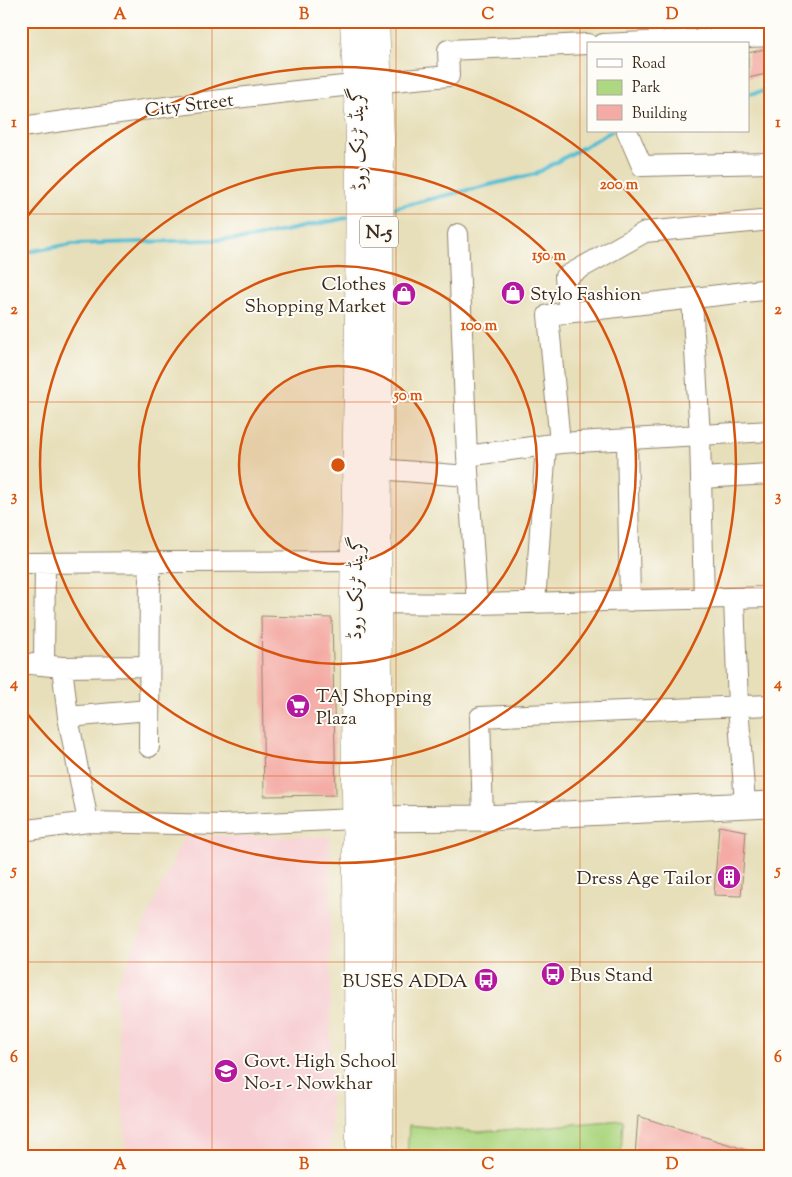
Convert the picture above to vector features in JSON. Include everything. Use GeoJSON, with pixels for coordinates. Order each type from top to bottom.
{"type":"FeatureCollection","features":[{"type":"Feature","properties":{"kind":"highway","name":"گرینڈ ٹرنک روڈ"},"geometry":{"type":"LineString","coordinates":[[354,21],[366,83],[370,136],[369,324],[355,561],[365,603]]}},
{"type":"Feature","properties":{"kind":"highway","name":"گرینڈ ٹرنک روڈ"},"geometry":{"type":"LineString","coordinates":[[366,83],[375,21]]}},
{"type":"Feature","properties":{"kind":"highway","name":"گرینڈ ٹرنک روڈ"},"geometry":{"type":"LineString","coordinates":[[369,324],[378,469],[365,603],[368,818],[379,1156]]}},
{"type":"Feature","properties":{"kind":"highway","name":"گرینڈ ٹرنک روڈ"},"geometry":{"type":"LineString","coordinates":[[360,1156],[368,818]]}},
{"type":"Feature","properties":{"kind":"main road"},"geometry":{"type":"LineString","coordinates":[[368,818],[483,818],[771,804]]}},
{"type":"Feature","properties":{"kind":"street"},"geometry":{"type":"LineString","coordinates":[[646,42],[771,36]]}},
{"type":"Feature","properties":{"kind":"street","name":"City Street"},"geometry":{"type":"LineString","coordinates":[[22,126],[145,109],[366,83],[449,76],[448,50],[587,44]]}},
{"type":"Feature","properties":{"kind":"street"},"geometry":{"type":"LineString","coordinates":[[628,133],[642,166],[771,163]]}},
{"type":"Feature","properties":{"kind":"street"},"geometry":{"type":"LineString","coordinates":[[569,312],[565,277],[646,232],[771,220]]}},
{"type":"Feature","properties":{"kind":"street"},"geometry":{"type":"LineString","coordinates":[[458,234],[468,476],[477,604]]}},
{"type":"Feature","properties":{"kind":"street"},"geometry":{"type":"LineString","coordinates":[[535,603],[553,444],[548,315],[771,289]]}},
{"type":"Feature","properties":{"kind":"street"},"geometry":{"type":"LineString","coordinates":[[692,299],[700,436],[704,599]]}},
{"type":"Feature","properties":{"kind":"street"},"geometry":{"type":"LineString","coordinates":[[467,456],[553,444],[771,431]]}},
{"type":"Feature","properties":{"kind":"street"},"geometry":{"type":"LineString","coordinates":[[627,440],[630,601]]}},
{"type":"Feature","properties":{"kind":"street"},"geometry":{"type":"LineString","coordinates":[[378,469],[468,476]]}},
{"type":"Feature","properties":{"kind":"street"},"geometry":{"type":"LineString","coordinates":[[701,478],[771,474]]}},
{"type":"Feature","properties":{"kind":"street"},"geometry":{"type":"LineString","coordinates":[[21,563],[355,561]]}},
{"type":"Feature","properties":{"kind":"street"},"geometry":{"type":"LineString","coordinates":[[149,747],[150,562]]}},
{"type":"Feature","properties":{"kind":"street"},"geometry":{"type":"LineString","coordinates":[[45,563],[53,666],[68,717],[88,822]]}},
{"type":"Feature","properties":{"kind":"street"},"geometry":{"type":"LineString","coordinates":[[365,603],[477,604],[771,597]]}},
{"type":"Feature","properties":{"kind":"street"},"geometry":{"type":"LineString","coordinates":[[734,599],[738,706],[746,804]]}},
{"type":"Feature","properties":{"kind":"street"},"geometry":{"type":"LineString","coordinates":[[21,664],[149,666]]}},
{"type":"Feature","properties":{"kind":"street"},"geometry":{"type":"LineString","coordinates":[[483,818],[480,717],[771,705]]}},
{"type":"Feature","properties":{"kind":"street"},"geometry":{"type":"LineString","coordinates":[[68,717],[149,710]]}},
{"type":"Feature","properties":{"kind":"street"},"geometry":{"type":"LineString","coordinates":[[21,831],[88,822],[222,825],[368,818]]}},
{"type":"Feature","properties":{"kind":"shaded area","name":"Govt. High School No-1 - Nowkhar"},"geometry":{"type":"Polygon","coordinates":[[[184,836],[330,837],[331,1156],[126,1156],[116,987],[184,836]]]}},
{"type":"Feature","properties":{"kind":"green space"},"geometry":{"type":"Polygon","coordinates":[[[623,1120],[621,1156],[407,1156],[409,1125],[479,1132],[623,1120]]]}},
{"type":"Feature","properties":{"kind":"building"},"geometry":{"type":"Polygon","coordinates":[[[769,48],[771,73],[750,78],[750,53],[769,48]]]}},
{"type":"Feature","properties":{"kind":"building","name":"TAJ Shopping Plaza"},"geometry":{"type":"Polygon","coordinates":[[[261,616],[332,618],[336,795],[264,796],[261,616]]]}},
{"type":"Feature","properties":{"kind":"building","name":"Dress Age Tailor"},"geometry":{"type":"Polygon","coordinates":[[[719,826],[746,831],[741,896],[714,895],[719,826]]]}},
{"type":"Feature","properties":{"kind":"building"},"geometry":{"type":"Polygon","coordinates":[[[638,1116],[756,1153],[756,1156],[635,1156],[638,1116]]]}},
{"type":"Feature","properties":{"kind":"waterway"},"geometry":{"type":"LineString","coordinates":[[750,94],[771,90]]}},
{"type":"Feature","properties":{"kind":"waterway"},"geometry":{"type":"LineString","coordinates":[[389,209],[535,174],[610,132]]}},
{"type":"Feature","properties":{"kind":"waterway"},"geometry":{"type":"LineString","coordinates":[[21,253],[72,244],[246,239],[351,217]]}},
{"type":"Feature","properties":{"kind":"place","name":"Stylo Fashion"},"geometry":{"type":"Point","coordinates":[513,293]}},
{"type":"Feature","properties":{"kind":"place","name":"Clothes Shopping Market"},"geometry":{"type":"Point","coordinates":[404,294]}},
{"type":"Feature","properties":{"kind":"place","name":"TAJ Shopping Plaza"},"geometry":{"type":"Point","coordinates":[298,706]}},
{"type":"Feature","properties":{"kind":"place","name":"Dress Age Tailor"},"geometry":{"type":"Point","coordinates":[729,877]}},
{"type":"Feature","properties":{"kind":"place","name":"Bus Stand"},"geometry":{"type":"Point","coordinates":[553,974]}},
{"type":"Feature","properties":{"kind":"place","name":"BUSES ADDA"},"geometry":{"type":"Point","coordinates":[486,980]}},
{"type":"Feature","properties":{"kind":"place","name":"Govt. High School No-1 - Nowkhar"},"geometry":{"type":"Point","coordinates":[226,1071]}}]}
